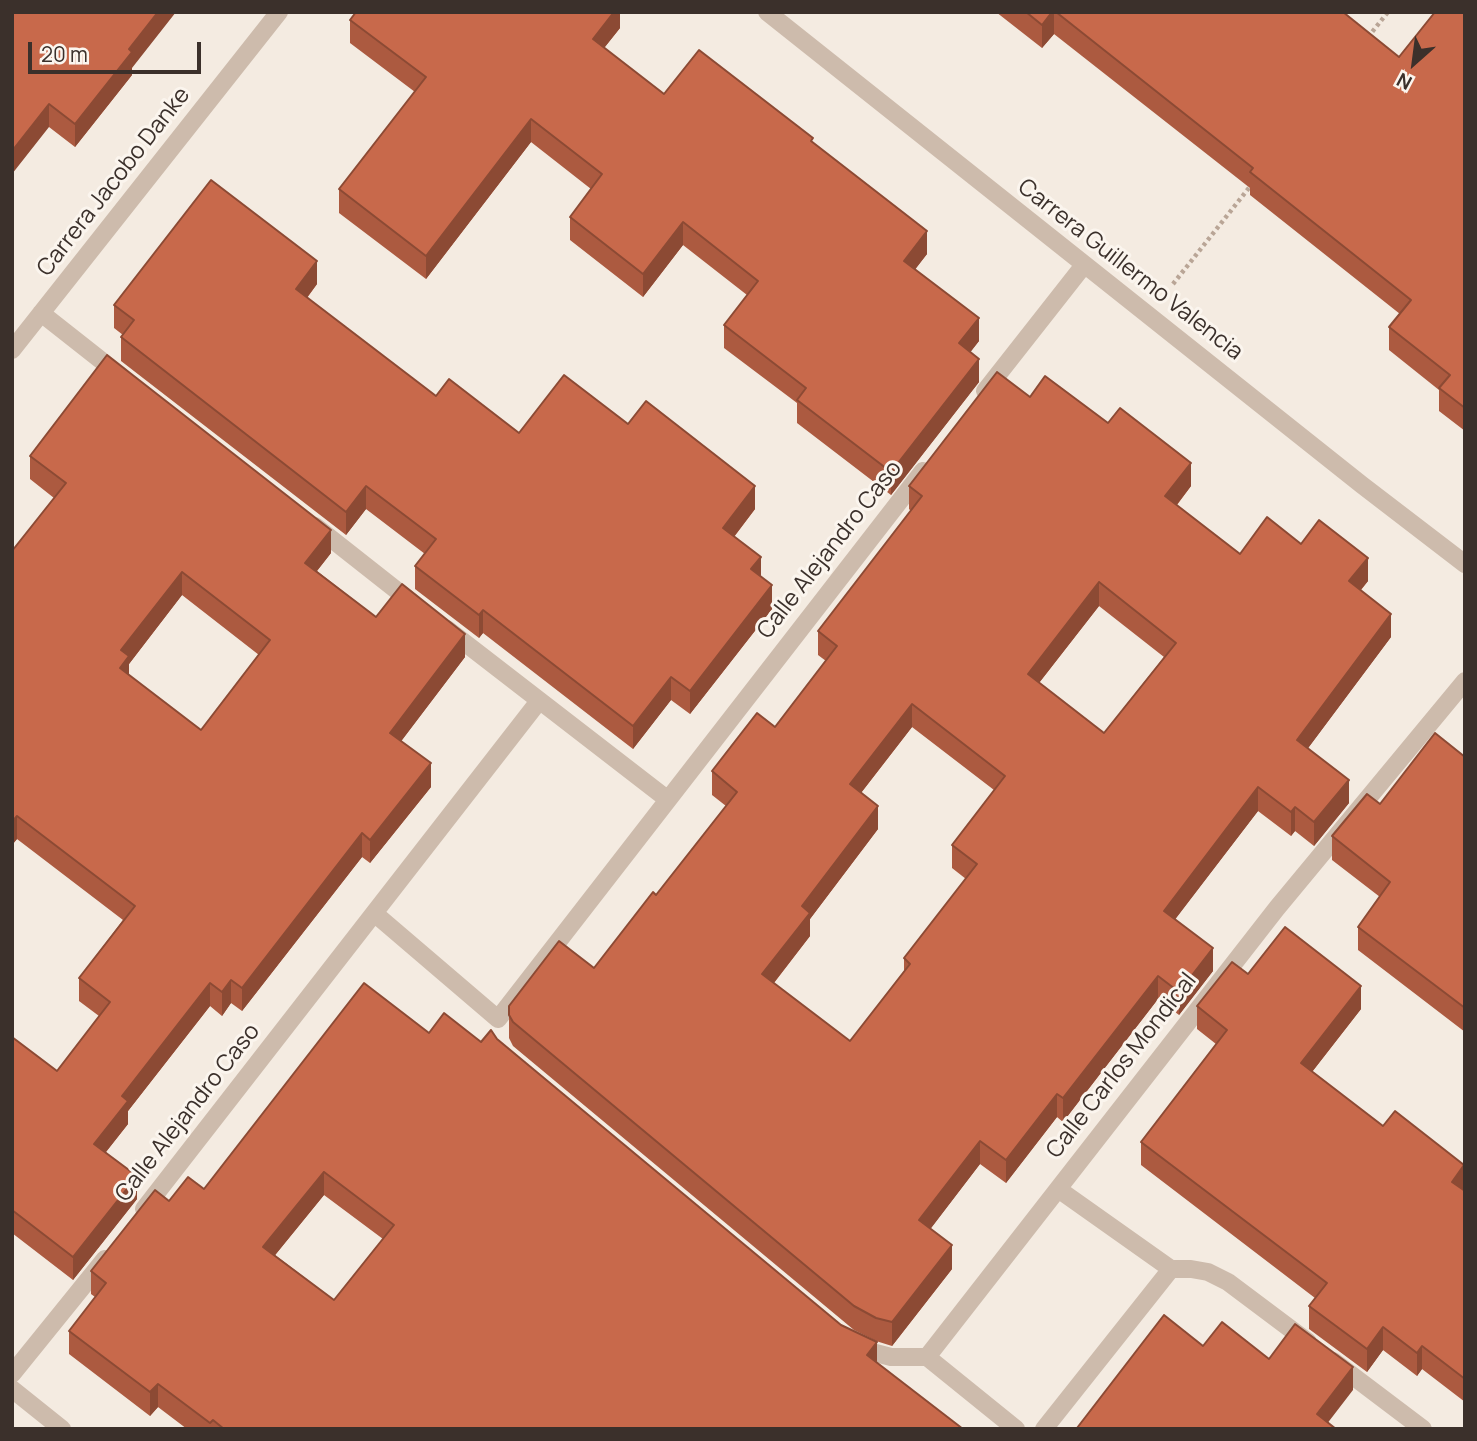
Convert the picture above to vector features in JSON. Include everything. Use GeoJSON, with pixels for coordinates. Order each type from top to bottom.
{"type":"FeatureCollection","features":[{"type":"Feature","properties":{"kind":"street","name":"Carrera Jacobo Danke"},"geometry":{"type":"LineString","coordinates":[[12,350],[279,12]]}},
{"type":"Feature","properties":{"kind":"street","name":"Carrera Guillermo Valencia"},"geometry":{"type":"LineString","coordinates":[[767,12],[1465,564]]}},
{"type":"Feature","properties":{"kind":"street"},"geometry":{"type":"LineString","coordinates":[[972,408],[1084,265]]}},
{"type":"Feature","properties":{"kind":"street"},"geometry":{"type":"LineString","coordinates":[[41,313],[139,389]]}},
{"type":"Feature","properties":{"kind":"street","name":"Calle Alejandro Caso"},"geometry":{"type":"LineString","coordinates":[[498,1019],[938,452]]}},
{"type":"Feature","properties":{"kind":"street"},"geometry":{"type":"LineString","coordinates":[[301,516],[667,799]]}},
{"type":"Feature","properties":{"kind":"street","name":"Calle Carlos Mondical"},"geometry":{"type":"LineString","coordinates":[[927,1357],[1277,908],[1465,681]]}},
{"type":"Feature","properties":{"kind":"street","name":"Calle Alejandro Caso"},"geometry":{"type":"LineString","coordinates":[[137,1218],[539,701]]}},
{"type":"Feature","properties":{"kind":"street"},"geometry":{"type":"LineString","coordinates":[[374,913],[498,1019],[497,1041]]}},
{"type":"Feature","properties":{"kind":"street","name":"Calle Carlos Mondical"},"geometry":{"type":"LineString","coordinates":[[1058,1189],[1171,1269]]}},
{"type":"Feature","properties":{"kind":"street"},"geometry":{"type":"LineString","coordinates":[[12,1374],[112,1250]]}},
{"type":"Feature","properties":{"kind":"street"},"geometry":{"type":"LineString","coordinates":[[1044,1429],[1171,1269],[1208,1272],[1228,1282],[1423,1429]]}},
{"type":"Feature","properties":{"kind":"street"},"geometry":{"type":"LineString","coordinates":[[837,1331],[872,1352],[891,1357],[927,1357],[1016,1429]]}},
{"type":"Feature","properties":{"kind":"street"},"geometry":{"type":"LineString","coordinates":[[12,1389],[62,1429]]}},
{"type":"Feature","properties":{"kind":"path"},"geometry":{"type":"LineString","coordinates":[[1362,45],[1388,12]]}},
{"type":"Feature","properties":{"kind":"path"},"geometry":{"type":"LineString","coordinates":[[1148,315],[1259,174]]}},
{"type":"Feature","properties":{"kind":"building"},"geometry":{"type":"Polygon","coordinates":[[[12,12],[158,12],[129,49],[132,52],[75,124],[49,104],[12,151],[12,12]]]}},
{"type":"Feature","properties":{"kind":"building"},"geometry":{"type":"Polygon","coordinates":[[[356,12],[614,12],[593,39],[664,94],[699,50],[927,231],[904,261],[979,318],[959,343],[979,359],[891,472],[797,400],[806,388],[724,325],[758,281],[683,222],[643,274],[570,217],[602,174],[531,119],[426,256],[339,189],[426,77],[350,20],[356,12]]]}},
{"type":"Feature","properties":{"kind":"building"},"geometry":{"type":"Polygon","coordinates":[[[1026,12],[1052,12],[1042,25],[1026,12]]]}},
{"type":"Feature","properties":{"kind":"building"},"geometry":{"type":"Polygon","coordinates":[[[1056,12],[1343,12],[1399,57],[1435,12],[1465,12],[1465,408],[1439,388],[1450,375],[1389,327],[1411,300],[1250,172],[1253,168],[1056,12]]]}},
{"type":"Feature","properties":{"kind":"building"},"geometry":{"type":"Polygon","coordinates":[[[211,180],[317,261],[296,289],[436,396],[449,379],[519,433],[564,375],[628,424],[646,401],[755,486],[723,528],[761,557],[751,569],[772,585],[690,691],[671,677],[633,726],[483,610],[479,615],[415,566],[436,539],[366,486],[346,512],[121,337],[134,320],[114,305],[211,180]]]}},
{"type":"Feature","properties":{"kind":"building"},"geometry":{"type":"Polygon","coordinates":[[[107,355],[331,530],[305,563],[376,617],[402,584],[465,634],[390,733],[431,763],[370,840],[362,833],[242,988],[231,980],[222,992],[210,983],[122,1096],[128,1101],[94,1144],[137,1176],[73,1257],[12,1210],[12,1037],[57,1071],[110,1002],[79,978],[135,906],[17,816],[12,822],[12,551],[66,483],[30,456],[107,355]],[[182,572],[121,650],[129,656],[120,668],[201,730],[270,640],[182,572]]]}},
{"type":"Feature","properties":{"kind":"building"},"geometry":{"type":"Polygon","coordinates":[[[997,372],[1030,397],[1045,376],[1108,423],[1120,408],[1191,463],[1165,496],[1240,554],[1267,517],[1301,544],[1319,520],[1368,558],[1349,581],[1391,614],[1297,740],[1349,780],[1314,822],[1295,807],[1291,812],[1258,787],[1164,911],[1213,948],[1179,992],[1158,976],[1063,1098],[1057,1094],[1006,1160],[980,1141],[919,1220],[952,1245],[892,1322],[876,1318],[854,1306],[513,1022],[509,1015],[509,1006],[559,941],[594,968],[653,892],[656,895],[737,792],[712,771],[757,713],[775,727],[837,646],[818,631],[922,496],[909,486],[997,372]],[[1099,582],[1028,674],[1104,733],[1176,643],[1099,582]],[[912,704],[850,784],[878,806],[802,906],[810,913],[762,974],[850,1041],[910,964],[904,958],[977,864],[952,845],[1005,776],[912,704]]]}},
{"type":"Feature","properties":{"kind":"building"},"geometry":{"type":"Polygon","coordinates":[[[1435,733],[1465,757],[1465,1008],[1358,927],[1390,882],[1332,836],[1367,794],[1380,804],[1435,733]]]}},
{"type":"Feature","properties":{"kind":"building"},"geometry":{"type":"Polygon","coordinates":[[[1285,927],[1361,986],[1301,1063],[1383,1126],[1395,1111],[1464,1165],[1452,1182],[1465,1191],[1465,1379],[1422,1346],[1417,1353],[1383,1327],[1367,1349],[1309,1306],[1327,1283],[1141,1142],[1227,1030],[1197,1006],[1232,962],[1248,974],[1285,927]]]}},
{"type":"Feature","properties":{"kind":"building"},"geometry":{"type":"Polygon","coordinates":[[[364,983],[429,1033],[444,1013],[481,1042],[491,1030],[497,1039],[841,1325],[877,1342],[867,1355],[963,1429],[224,1429],[213,1420],[210,1423],[158,1384],[150,1392],[69,1331],[106,1283],[91,1271],[155,1190],[169,1201],[188,1177],[204,1189],[364,983]],[[324,1172],[263,1247],[334,1300],[394,1225],[324,1172]]]}},
{"type":"Feature","properties":{"kind":"building"},"geometry":{"type":"Polygon","coordinates":[[[1164,1315],[1203,1346],[1222,1322],[1269,1359],[1295,1324],[1353,1367],[1317,1414],[1336,1429],[1077,1428],[1164,1315]]]}}]}
